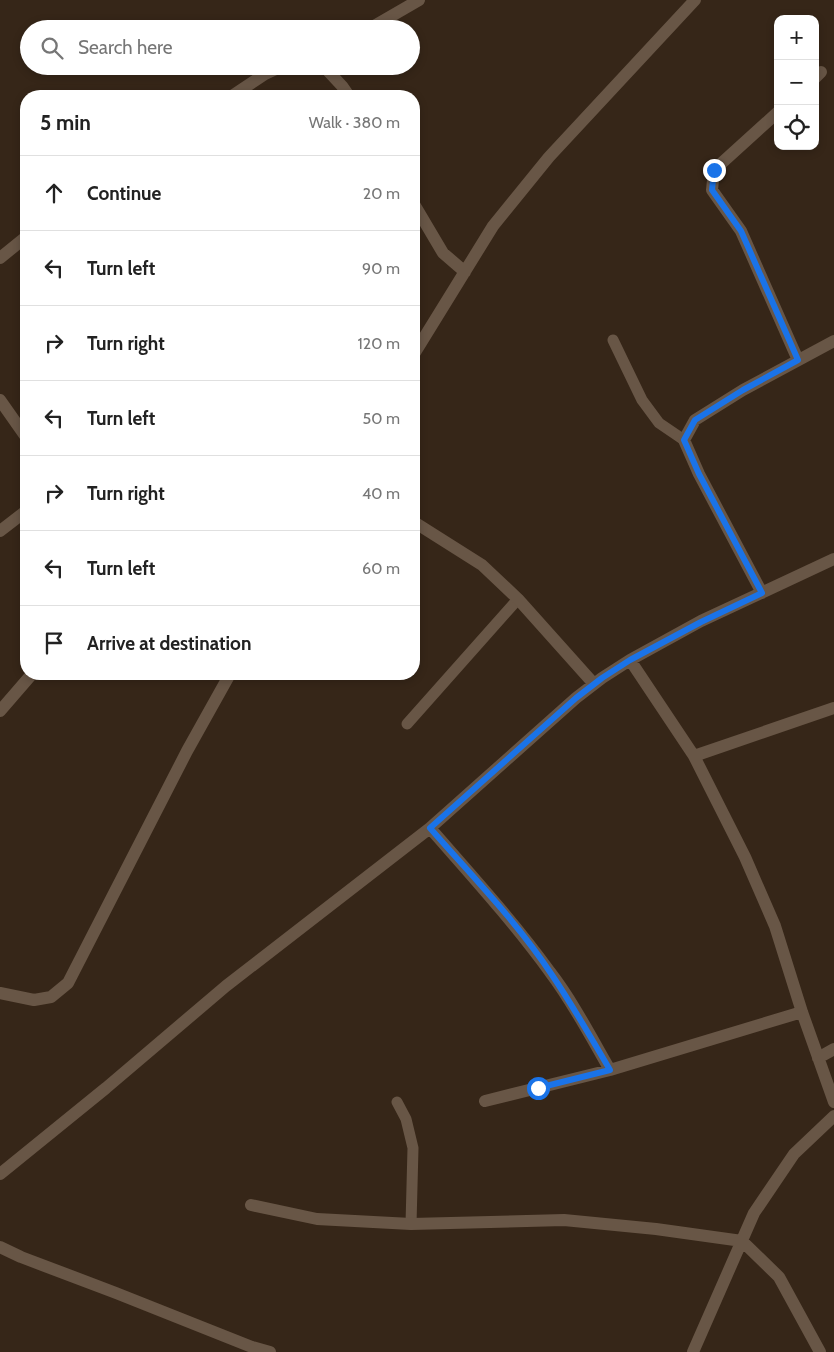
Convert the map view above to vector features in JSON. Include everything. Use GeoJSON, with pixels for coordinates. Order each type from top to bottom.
{"type":"FeatureCollection","features":[{"type":"Feature","properties":{"kind":"street"},"geometry":{"type":"LineString","coordinates":[[385,20],[419,0]]}},
{"type":"Feature","properties":{"kind":"street"},"geometry":{"type":"LineString","coordinates":[[420,344],[493,226],[549,157],[695,0]]}},
{"type":"Feature","properties":{"kind":"street"},"geometry":{"type":"LineString","coordinates":[[241,90],[264,75]]}},
{"type":"Feature","properties":{"kind":"street"},"geometry":{"type":"LineString","coordinates":[[331,75],[345,90]]}},
{"type":"Feature","properties":{"kind":"street"},"geometry":{"type":"LineString","coordinates":[[774,116],[714,170],[712,190],[741,231],[798,360]]}},
{"type":"Feature","properties":{"kind":"street"},"geometry":{"type":"LineString","coordinates":[[420,214],[442,253],[465,272]]}},
{"type":"Feature","properties":{"kind":"street"},"geometry":{"type":"LineString","coordinates":[[0,258],[20,242]]}},
{"type":"Feature","properties":{"kind":"street"},"geometry":{"type":"LineString","coordinates":[[762,593],[699,474],[684,440],[695,420],[743,390],[834,341]]}},
{"type":"Feature","properties":{"kind":"street"},"geometry":{"type":"LineString","coordinates":[[0,400],[20,428]]}},
{"type":"Feature","properties":{"kind":"street"},"geometry":{"type":"LineString","coordinates":[[0,531],[20,516]]}},
{"type":"Feature","properties":{"kind":"street"},"geometry":{"type":"LineString","coordinates":[[420,526],[482,566],[518,599],[594,684]]}},
{"type":"Feature","properties":{"kind":"street"},"geometry":{"type":"LineString","coordinates":[[0,1174],[226,986],[430,828],[594,684],[630,660],[701,622],[834,559]]}},
{"type":"Feature","properties":{"kind":"street"},"geometry":{"type":"LineString","coordinates":[[630,660],[694,756],[745,857],[775,926],[802,1012],[834,1102]]}},
{"type":"Feature","properties":{"kind":"street"},"geometry":{"type":"LineString","coordinates":[[0,711],[27,680]]}},
{"type":"Feature","properties":{"kind":"street"},"geometry":{"type":"LineString","coordinates":[[0,993],[34,1000],[51,997],[68,983],[187,751],[227,680]]}},
{"type":"Feature","properties":{"kind":"street"},"geometry":{"type":"LineString","coordinates":[[694,756],[834,708]]}},
{"type":"Feature","properties":{"kind":"street"},"geometry":{"type":"LineString","coordinates":[[430,828],[515,925],[552,974],[610,1070]]}},
{"type":"Feature","properties":{"kind":"street"},"geometry":{"type":"LineString","coordinates":[[485,1101],[610,1070],[802,1012]]}},
{"type":"Feature","properties":{"kind":"street"},"geometry":{"type":"LineString","coordinates":[[818,1058],[834,1049]]}},
{"type":"Feature","properties":{"kind":"street"},"geometry":{"type":"LineString","coordinates":[[693,1352],[754,1213],[794,1154],[834,1116]]}},
{"type":"Feature","properties":{"kind":"street"},"geometry":{"type":"LineString","coordinates":[[251,1205],[317,1218],[411,1224],[564,1220],[742,1242],[779,1277],[820,1352]]}},
{"type":"Feature","properties":{"kind":"street"},"geometry":{"type":"LineString","coordinates":[[0,1247],[21,1257],[252,1347],[270,1352]]}},
{"type":"Feature","properties":{"kind":"lane"},"geometry":{"type":"LineString","coordinates":[[613,340],[642,400],[659,423],[684,440]]}},
{"type":"Feature","properties":{"kind":"lane"},"geometry":{"type":"LineString","coordinates":[[407,724],[518,599]]}},
{"type":"Feature","properties":{"kind":"lane"},"geometry":{"type":"LineString","coordinates":[[398,1102],[406,1119],[413,1148],[411,1224]]}},
{"type":"Feature","properties":{"kind":"route"},"geometry":{"type":"LineString","coordinates":[[538,1088],[610,1070],[552,974],[515,925],[430,828],[576,698],[602,678],[630,660],[701,622],[762,593],[699,474],[684,440],[695,420],[743,390],[798,360],[741,231],[712,190],[714,170]]}}]}
